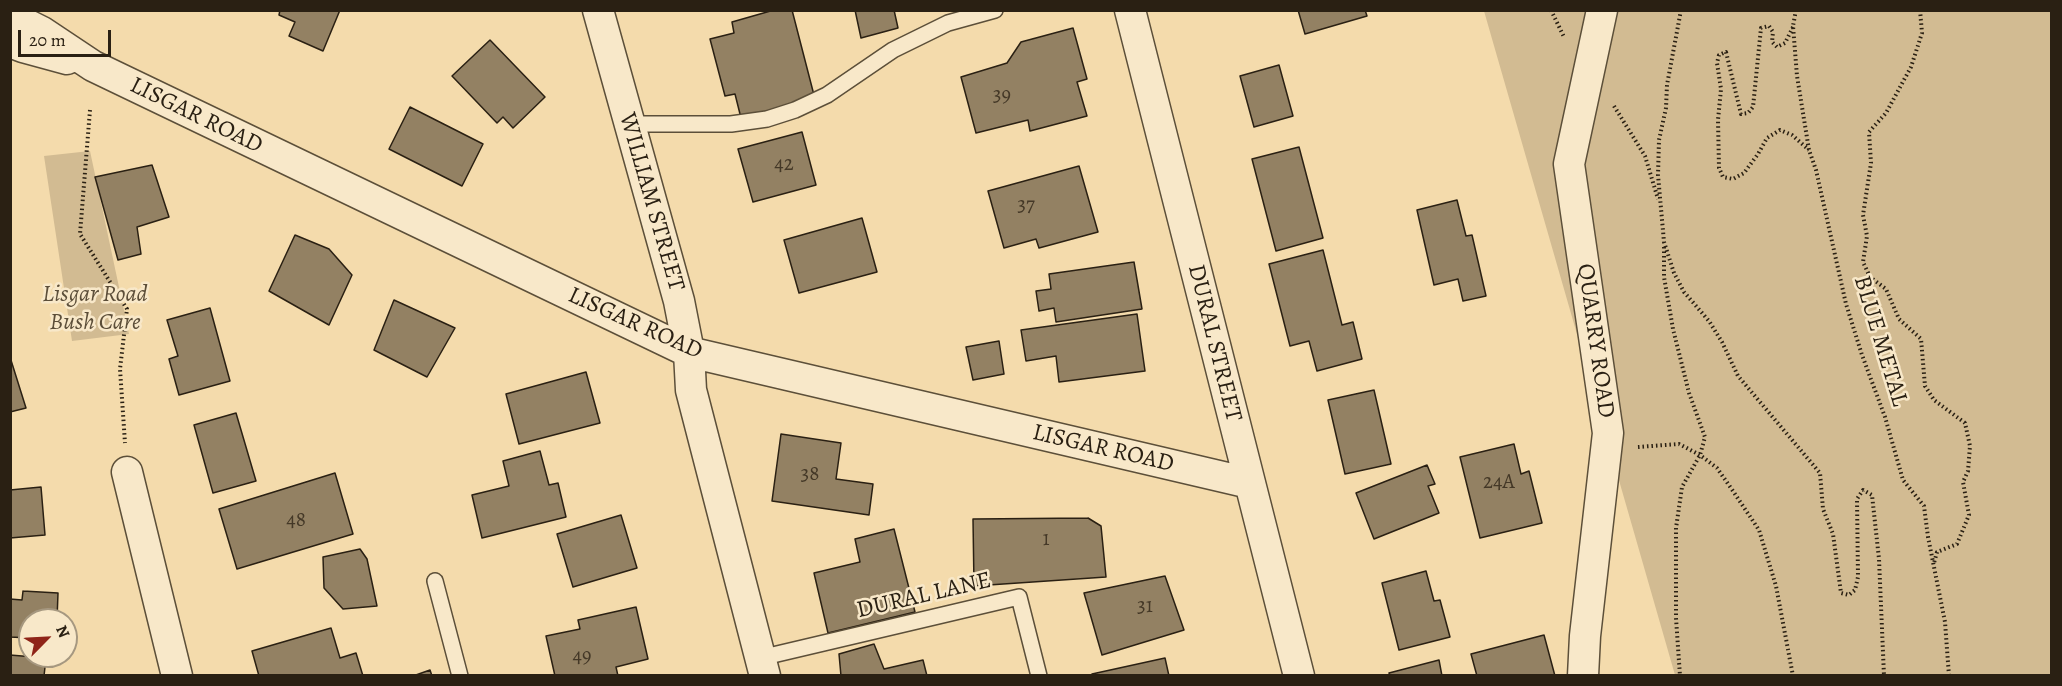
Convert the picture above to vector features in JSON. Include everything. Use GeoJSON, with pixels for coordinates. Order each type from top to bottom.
{"type":"FeatureCollection","features":[{"type":"Feature","properties":{"kind":"street","name":"WILLIAM STREET"},"geometry":{"type":"LineString","coordinates":[[597,10],[679,301],[689,352],[691,390],[762,667]]}},
{"type":"Feature","properties":{"kind":"street","name":"DURAL STREET"},"geometry":{"type":"LineString","coordinates":[[1130,10],[1299,675]]}},
{"type":"Feature","properties":{"kind":"street","name":"QUARRY ROAD"},"geometry":{"type":"LineString","coordinates":[[1583,675],[1585,636],[1608,433],[1569,164],[1602,10]]}},
{"type":"Feature","properties":{"kind":"street","name":"LISGAR ROAD"},"geometry":{"type":"LineString","coordinates":[[10,16],[42,32],[93,66],[689,352],[1250,483]]}},
{"type":"Feature","properties":{"kind":"street","name":"LISGAR ROAD"},"geometry":{"type":"LineString","coordinates":[[10,42],[93,66]]}},
{"type":"Feature","properties":{"kind":"street"},"geometry":{"type":"LineString","coordinates":[[127,472],[177,675]]}},
{"type":"Feature","properties":{"kind":"lane"},"geometry":{"type":"LineString","coordinates":[[629,123],[731,124],[766,119],[795,110],[827,95],[893,50],[948,23],[995,10]]}},
{"type":"Feature","properties":{"kind":"lane"},"geometry":{"type":"LineString","coordinates":[[435,581],[460,675]]}},
{"type":"Feature","properties":{"kind":"lane","name":"DURAL LANE"},"geometry":{"type":"LineString","coordinates":[[762,667],[1019,597],[1039,675]]}},
{"type":"Feature","properties":{"kind":"path"},"geometry":{"type":"LineString","coordinates":[[1680,675],[1676,618],[1676,528],[1682,487],[1700,455],[1705,436],[1689,393],[1673,329],[1664,278],[1664,242],[1658,175],[1659,140],[1666,108],[1668,75],[1681,10]]}},
{"type":"Feature","properties":{"kind":"path","name":"BLUE METAL"},"geometry":{"type":"LineString","coordinates":[[1796,10],[1793,26],[1801,110],[1809,150],[1816,170],[1846,304],[1862,355],[1885,417],[1903,480],[1924,507],[1945,622],[1949,675]]}},
{"type":"Feature","properties":{"kind":"path"},"geometry":{"type":"LineString","coordinates":[[1920,10],[1922,33],[1911,67],[1886,113],[1869,132],[1871,163],[1863,216],[1867,236],[1863,262],[1870,277],[1886,289],[1899,319],[1921,339],[1925,386],[1934,400],[1965,423],[1970,446],[1968,471],[1964,482],[1969,515],[1956,544],[1937,552],[1934,566]]}},
{"type":"Feature","properties":{"kind":"path"},"geometry":{"type":"LineString","coordinates":[[1793,26],[1785,43],[1777,47],[1772,42],[1773,32],[1769,26],[1761,28],[1754,107],[1749,113],[1741,114],[1726,52],[1719,55],[1717,63],[1721,89],[1719,168],[1723,177],[1733,179],[1744,173],[1767,138],[1780,130],[1792,135],[1809,150]]}},
{"type":"Feature","properties":{"kind":"path"},"geometry":{"type":"LineString","coordinates":[[1589,69],[1645,156],[1661,207]]}},
{"type":"Feature","properties":{"kind":"path"},"geometry":{"type":"LineString","coordinates":[[90,110],[80,234],[127,309],[120,369],[127,472]]}},
{"type":"Feature","properties":{"kind":"path"},"geometry":{"type":"LineString","coordinates":[[1664,242],[1674,273],[1684,292],[1709,321],[1738,376],[1820,473],[1823,509],[1833,534],[1841,593],[1849,595],[1855,590],[1858,577],[1857,499],[1863,490],[1872,495],[1880,559],[1884,675]]}},
{"type":"Feature","properties":{"kind":"path"},"geometry":{"type":"LineString","coordinates":[[1659,444],[1679,444],[1700,455],[1717,468],[1759,530],[1776,586],[1793,675]]}},
{"type":"Feature","properties":{"kind":"green space"},"geometry":{"type":"Polygon","coordinates":[[[1484,11],[2051,11],[2051,675],[1675,675],[1484,11]]]}},
{"type":"Feature","properties":{"kind":"green space","name":"Lisgar Road Bush Care"},"geometry":{"type":"Polygon","coordinates":[[[90,151],[129,334],[72,341],[44,156],[90,151]]]}},
{"type":"Feature","properties":{"kind":"building"},"geometry":{"type":"Polygon","coordinates":[[[280,10],[340,10],[323,51],[289,36],[295,22],[279,15],[280,10]]]}},
{"type":"Feature","properties":{"kind":"building"},"geometry":{"type":"Polygon","coordinates":[[[774,10],[792,10],[815,99],[741,118],[735,94],[725,96],[710,39],[734,33],[732,22],[774,10]]]}},
{"type":"Feature","properties":{"kind":"building"},"geometry":{"type":"Polygon","coordinates":[[[855,10],[894,10],[898,28],[861,38],[855,10]]]}},
{"type":"Feature","properties":{"kind":"building"},"geometry":{"type":"Polygon","coordinates":[[[1298,10],[1365,10],[1367,16],[1305,34],[1298,10]]]}},
{"type":"Feature","properties":{"kind":"building"},"geometry":{"type":"Polygon","coordinates":[[[1073,28],[1087,79],[1077,82],[1087,116],[1030,131],[1028,120],[976,133],[961,77],[1007,63],[1021,42],[1073,28]]]}},
{"type":"Feature","properties":{"kind":"building"},"geometry":{"type":"Polygon","coordinates":[[[490,40],[545,97],[513,128],[503,117],[497,123],[452,76],[490,40]]]}},
{"type":"Feature","properties":{"kind":"building"},"geometry":{"type":"Polygon","coordinates":[[[1279,65],[1293,116],[1254,127],[1240,76],[1279,65]]]}},
{"type":"Feature","properties":{"kind":"building"},"geometry":{"type":"Polygon","coordinates":[[[410,107],[483,144],[462,186],[389,149],[410,107]]]}},
{"type":"Feature","properties":{"kind":"building"},"geometry":{"type":"Polygon","coordinates":[[[802,132],[816,185],[753,202],[738,149],[802,132]]]}},
{"type":"Feature","properties":{"kind":"building"},"geometry":{"type":"Polygon","coordinates":[[[1299,147],[1323,238],[1276,251],[1252,159],[1299,147]]]}},
{"type":"Feature","properties":{"kind":"building"},"geometry":{"type":"Polygon","coordinates":[[[152,165],[169,217],[137,227],[141,254],[118,260],[95,177],[152,165]]]}},
{"type":"Feature","properties":{"kind":"building"},"geometry":{"type":"Polygon","coordinates":[[[1079,166],[1098,232],[1039,248],[1036,239],[1004,248],[988,191],[1079,166]]]}},
{"type":"Feature","properties":{"kind":"building"},"geometry":{"type":"Polygon","coordinates":[[[1457,200],[1466,236],[1472,235],[1486,296],[1463,301],[1458,279],[1434,285],[1417,210],[1457,200]]]}},
{"type":"Feature","properties":{"kind":"building"},"geometry":{"type":"Polygon","coordinates":[[[862,218],[877,272],[799,293],[784,240],[862,218]]]}},
{"type":"Feature","properties":{"kind":"building"},"geometry":{"type":"Polygon","coordinates":[[[295,235],[329,249],[352,275],[329,325],[269,291],[295,235]]]}},
{"type":"Feature","properties":{"kind":"building"},"geometry":{"type":"Polygon","coordinates":[[[1323,250],[1342,325],[1353,322],[1362,359],[1317,371],[1309,341],[1290,346],[1269,264],[1323,250]]]}},
{"type":"Feature","properties":{"kind":"building"},"geometry":{"type":"Polygon","coordinates":[[[1134,262],[1142,309],[1056,322],[1054,308],[1039,311],[1036,291],[1051,289],[1049,274],[1134,262]]]}},
{"type":"Feature","properties":{"kind":"building"},"geometry":{"type":"Polygon","coordinates":[[[394,300],[455,328],[427,377],[374,350],[394,300]]]}},
{"type":"Feature","properties":{"kind":"building"},"geometry":{"type":"Polygon","coordinates":[[[210,308],[230,381],[179,395],[169,359],[178,356],[167,320],[210,308]]]}},
{"type":"Feature","properties":{"kind":"building"},"geometry":{"type":"Polygon","coordinates":[[[1137,314],[1145,371],[1059,382],[1056,356],[1026,361],[1021,330],[1137,314]]]}},
{"type":"Feature","properties":{"kind":"building"},"geometry":{"type":"Polygon","coordinates":[[[999,341],[1004,374],[973,380],[966,347],[999,341]]]}},
{"type":"Feature","properties":{"kind":"building"},"geometry":{"type":"Polygon","coordinates":[[[10,357],[26,408],[10,412],[10,357]]]}},
{"type":"Feature","properties":{"kind":"building"},"geometry":{"type":"Polygon","coordinates":[[[586,372],[600,423],[519,444],[506,394],[586,372]]]}},
{"type":"Feature","properties":{"kind":"building"},"geometry":{"type":"Polygon","coordinates":[[[1374,390],[1391,464],[1345,474],[1328,400],[1374,390]]]}},
{"type":"Feature","properties":{"kind":"building"},"geometry":{"type":"Polygon","coordinates":[[[236,413],[256,481],[213,493],[194,425],[236,413]]]}},
{"type":"Feature","properties":{"kind":"building"},"geometry":{"type":"Polygon","coordinates":[[[781,434],[841,443],[836,479],[873,484],[869,515],[772,501],[781,434]]]}},
{"type":"Feature","properties":{"kind":"building"},"geometry":{"type":"Polygon","coordinates":[[[1514,444],[1521,474],[1529,471],[1542,523],[1480,538],[1460,457],[1514,444]]]}},
{"type":"Feature","properties":{"kind":"building"},"geometry":{"type":"Polygon","coordinates":[[[540,451],[549,485],[558,483],[566,517],[482,538],[472,495],[509,486],[503,461],[540,451]]]}},
{"type":"Feature","properties":{"kind":"building"},"geometry":{"type":"Polygon","coordinates":[[[1427,465],[1435,484],[1428,486],[1439,513],[1374,539],[1356,493],[1427,465]]]}},
{"type":"Feature","properties":{"kind":"building"},"geometry":{"type":"Polygon","coordinates":[[[335,473],[353,534],[237,569],[219,509],[335,473]]]}},
{"type":"Feature","properties":{"kind":"building"},"geometry":{"type":"Polygon","coordinates":[[[41,487],[45,535],[10,538],[10,490],[41,487]]]}},
{"type":"Feature","properties":{"kind":"building"},"geometry":{"type":"Polygon","coordinates":[[[621,515],[637,568],[573,587],[557,534],[621,515]]]}},
{"type":"Feature","properties":{"kind":"building"},"geometry":{"type":"Polygon","coordinates":[[[1088,518],[1101,526],[1106,577],[974,586],[973,519],[1088,518]]]}},
{"type":"Feature","properties":{"kind":"building"},"geometry":{"type":"Polygon","coordinates":[[[894,529],[915,612],[828,633],[814,573],[860,562],[855,539],[894,529]]]}},
{"type":"Feature","properties":{"kind":"building"},"geometry":{"type":"Polygon","coordinates":[[[360,549],[367,559],[377,606],[343,609],[324,588],[323,557],[360,549]]]}},
{"type":"Feature","properties":{"kind":"building"},"geometry":{"type":"Polygon","coordinates":[[[1426,571],[1434,601],[1440,600],[1450,637],[1399,650],[1382,583],[1426,571]]]}},
{"type":"Feature","properties":{"kind":"building"},"geometry":{"type":"Polygon","coordinates":[[[1165,576],[1184,630],[1102,655],[1084,593],[1165,576]]]}},
{"type":"Feature","properties":{"kind":"building"},"geometry":{"type":"Polygon","coordinates":[[[23,591],[58,593],[57,608],[18,608],[18,637],[10,637],[10,599],[22,600],[23,591]]]}},
{"type":"Feature","properties":{"kind":"building"},"geometry":{"type":"Polygon","coordinates":[[[636,607],[648,659],[616,667],[618,676],[555,676],[546,636],[580,629],[578,620],[636,607]]]}},
{"type":"Feature","properties":{"kind":"building"},"geometry":{"type":"Polygon","coordinates":[[[331,628],[340,658],[356,653],[363,676],[259,676],[252,651],[331,628]]]}},
{"type":"Feature","properties":{"kind":"building"},"geometry":{"type":"Polygon","coordinates":[[[1544,635],[1555,676],[1477,676],[1471,654],[1544,635]]]}},
{"type":"Feature","properties":{"kind":"building"},"geometry":{"type":"Polygon","coordinates":[[[874,644],[884,669],[923,660],[927,676],[841,676],[839,654],[874,644]]]}},
{"type":"Feature","properties":{"kind":"building"},"geometry":{"type":"Polygon","coordinates":[[[10,655],[18,656],[18,668],[45,668],[44,676],[10,676],[10,655]]]}},
{"type":"Feature","properties":{"kind":"building"},"geometry":{"type":"Polygon","coordinates":[[[1165,658],[1169,676],[1093,676],[1092,674],[1165,658]]]}},
{"type":"Feature","properties":{"kind":"building"},"geometry":{"type":"Polygon","coordinates":[[[1439,660],[1442,676],[1390,676],[1389,673],[1439,660]]]}},
{"type":"Feature","properties":{"kind":"building"},"geometry":{"type":"Polygon","coordinates":[[[430,670],[432,676],[413,676],[430,670]]]}}]}
